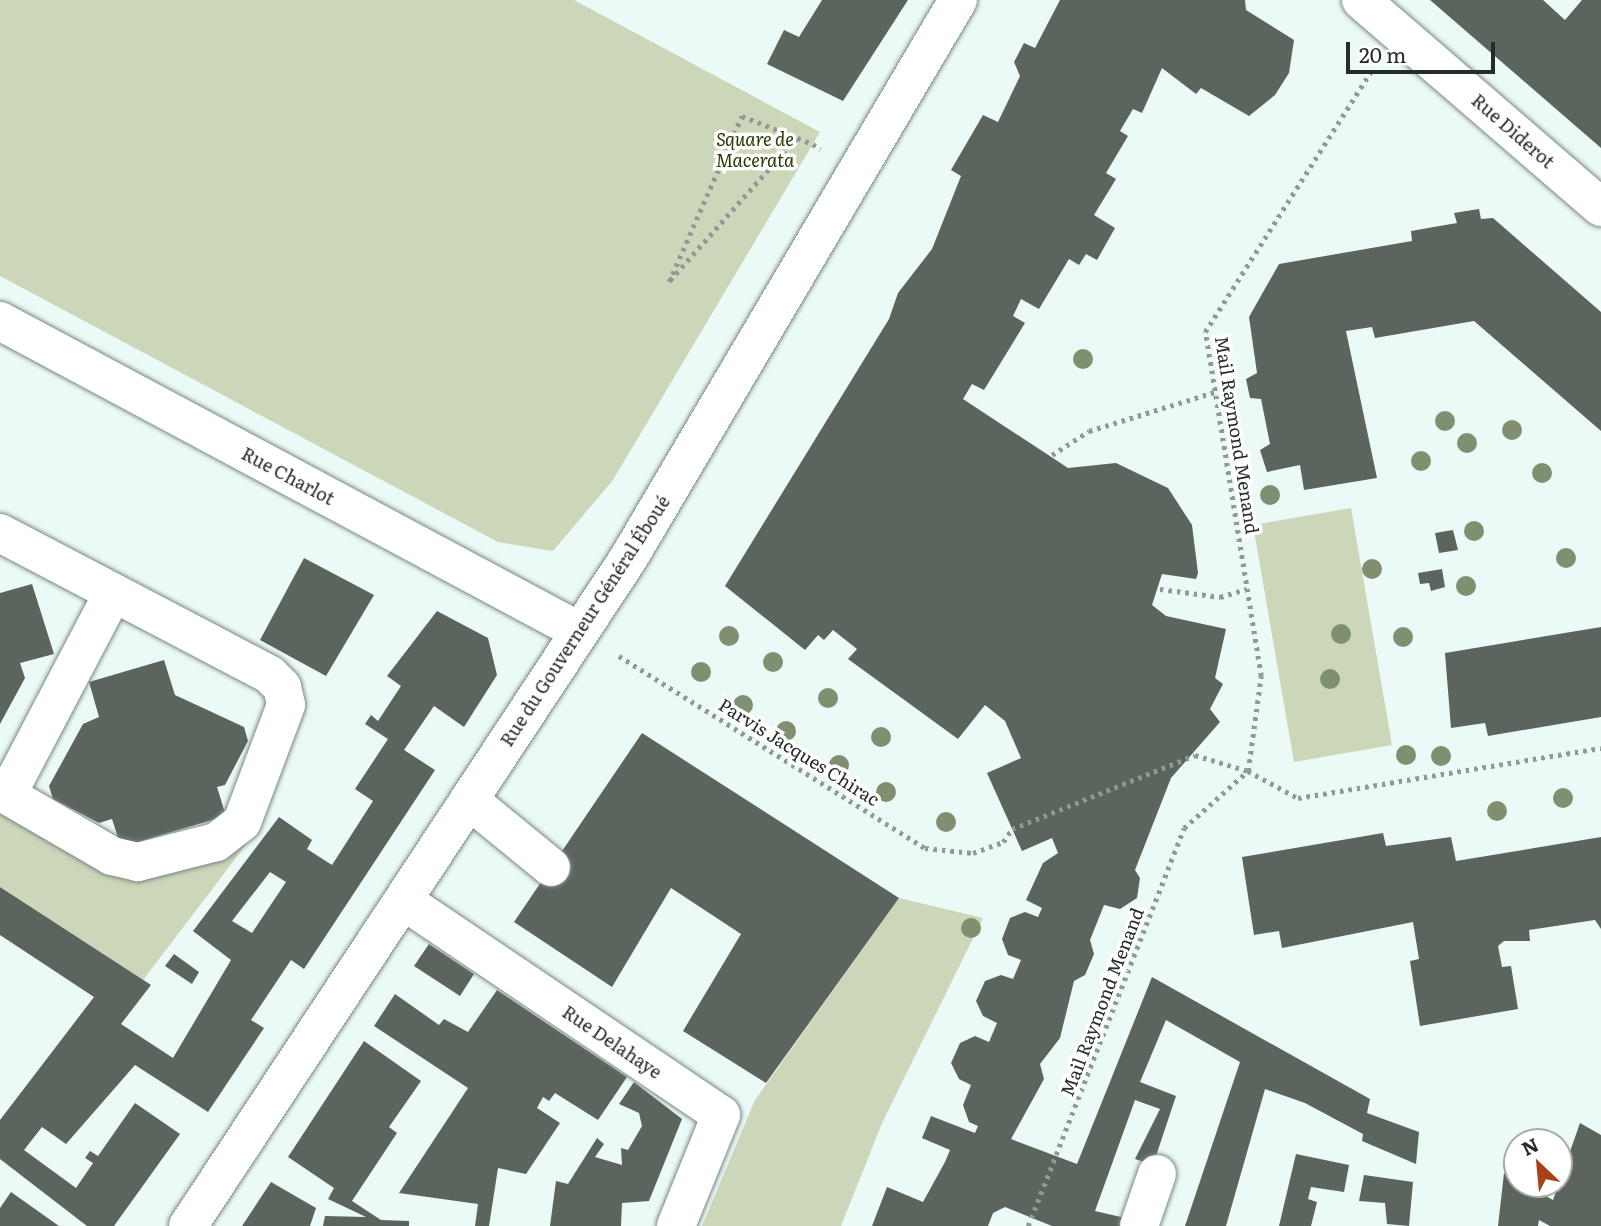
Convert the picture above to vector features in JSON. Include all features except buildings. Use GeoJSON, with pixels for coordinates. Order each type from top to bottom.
{"type":"FeatureCollection","features":[{"type":"Feature","properties":{"kind":"street","name":"Rue du Gouverneur Général Éboué"},"geometry":{"type":"LineString","coordinates":[[188,1226],[404,901],[577,630],[690,460],[958,0]]}},
{"type":"Feature","properties":{"kind":"street","name":"Rue Diderot"},"geometry":{"type":"LineString","coordinates":[[1361,0],[1601,207]]}},
{"type":"Feature","properties":{"kind":"street","name":"Rue Charlot"},"geometry":{"type":"LineString","coordinates":[[0,321],[577,630]]}},
{"type":"Feature","properties":{"kind":"street"},"geometry":{"type":"LineString","coordinates":[[0,533],[270,675],[282,687],[284,720],[242,822],[216,842],[138,862],[112,856],[3,793],[113,593]]}},
{"type":"Feature","properties":{"kind":"street"},"geometry":{"type":"LineString","coordinates":[[469,800],[551,867]]}},
{"type":"Feature","properties":{"kind":"street","name":"Rue Delahaye"},"geometry":{"type":"LineString","coordinates":[[404,901],[721,1115],[676,1226]]}},
{"type":"Feature","properties":{"kind":"street"},"geometry":{"type":"LineString","coordinates":[[1139,1226],[1157,1174]]}},
{"type":"Feature","properties":{"kind":"path","name":"Mail Raymond Menand"},"geometry":{"type":"LineString","coordinates":[[1028,1226],[1184,828],[1248,771],[1261,676],[1205,332],[1397,31]]}},
{"type":"Feature","properties":{"kind":"path"},"geometry":{"type":"LineString","coordinates":[[797,138],[669,282],[742,116],[797,138],[856,172]]}},
{"type":"Feature","properties":{"kind":"path"},"geometry":{"type":"LineString","coordinates":[[1052,455],[1089,431],[1214,392]]}},
{"type":"Feature","properties":{"kind":"path"},"geometry":{"type":"LineString","coordinates":[[1160,589],[1220,597],[1247,589]]}},
{"type":"Feature","properties":{"kind":"path","name":"Parvis Jacques Chirac"},"geometry":{"type":"LineString","coordinates":[[577,630],[925,848],[973,853],[1003,842],[1012,829],[1195,755],[1248,771]]}},
{"type":"Feature","properties":{"kind":"path"},"geometry":{"type":"LineString","coordinates":[[1248,771],[1298,798],[1601,747]]}},
{"type":"Feature","properties":{"kind":"green space","name":"Square de Macerata"},"geometry":{"type":"Polygon","coordinates":[[[0,0],[574,0],[820,132],[613,480],[553,551],[498,542],[0,276],[0,0]]]}},
{"type":"Feature","properties":{"kind":"green space"},"geometry":{"type":"Polygon","coordinates":[[[1351,508],[1392,745],[1294,762],[1253,525],[1351,508]]]}},
{"type":"Feature","properties":{"kind":"green space"},"geometry":{"type":"Polygon","coordinates":[[[0,802],[127,876],[261,825],[143,980],[0,887],[0,802]]]}},
{"type":"Feature","properties":{"kind":"green space"},"geometry":{"type":"Polygon","coordinates":[[[899,898],[983,918],[882,1123],[841,1226],[702,1226],[755,1100],[899,898]]]}}]}
